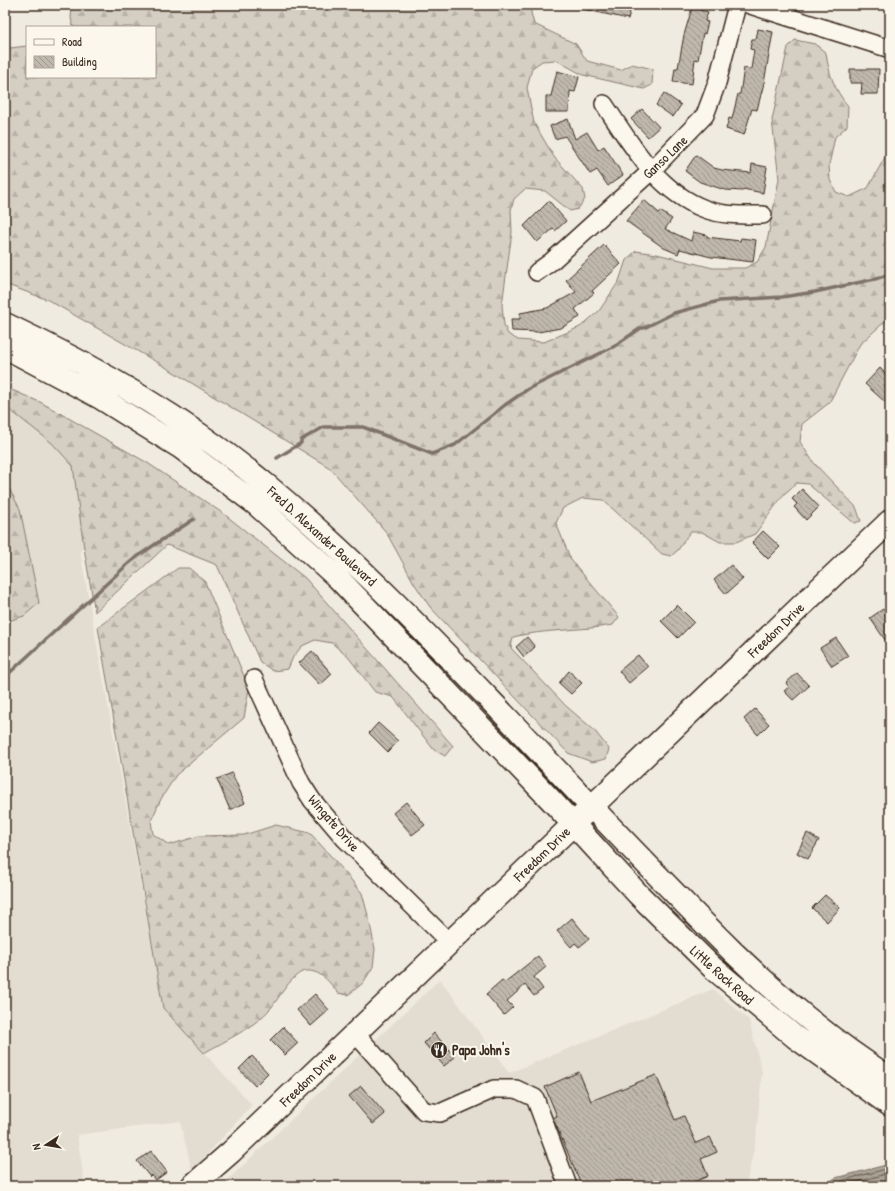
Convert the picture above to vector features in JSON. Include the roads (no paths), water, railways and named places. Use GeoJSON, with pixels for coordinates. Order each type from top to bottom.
{"type":"FeatureCollection","features":[{"type":"Feature","properties":{"kind":"main road","name":"Fred D. Alexander Boulevard"},"geometry":{"type":"LineString","coordinates":[[5,324],[146,401],[193,431],[268,486],[315,528],[422,629],[592,807]]}},
{"type":"Feature","properties":{"kind":"main road","name":"Fred D. Alexander Boulevard"},"geometry":{"type":"LineString","coordinates":[[5,347],[99,397],[180,447],[257,505],[338,578],[573,824]]}},
{"type":"Feature","properties":{"kind":"main road","name":"Freedom Drive"},"geometry":{"type":"LineString","coordinates":[[192,1186],[231,1152],[890,521]]}},
{"type":"Feature","properties":{"kind":"main road","name":"Little Rock Road"},"geometry":{"type":"LineString","coordinates":[[592,807],[692,911],[772,989],[810,1020],[890,1078]]}},
{"type":"Feature","properties":{"kind":"main road","name":"Little Rock Road"},"geometry":{"type":"LineString","coordinates":[[573,824],[638,894],[713,968],[795,1037],[890,1105]]}},
{"type":"Feature","properties":{"kind":"street","name":"Ganso Lane"},"geometry":{"type":"LineString","coordinates":[[537,272],[552,261],[651,171],[705,115],[717,82],[737,5]]}},
{"type":"Feature","properties":{"kind":"street"},"geometry":{"type":"LineString","coordinates":[[750,5],[890,49]]}},
{"type":"Feature","properties":{"kind":"street"},"geometry":{"type":"LineString","coordinates":[[604,104],[651,171],[666,185],[690,202],[706,209],[732,215],[763,215]]}},
{"type":"Feature","properties":{"kind":"street","name":"Wingate Drive"},"geometry":{"type":"LineString","coordinates":[[254,679],[301,782],[312,800],[345,839],[450,942]]}},
{"type":"Feature","properties":{"kind":"street"},"geometry":{"type":"LineString","coordinates":[[355,1033],[424,1111],[440,1113],[494,1089],[516,1089],[535,1098],[568,1186]]}},
{"type":"Feature","properties":{"kind":"water"},"geometry":{"type":"Polygon","coordinates":[[[890,1164],[890,1186],[824,1186],[835,1178],[890,1164]]]}},
{"type":"Feature","properties":{"kind":"waterway"},"geometry":{"type":"LineString","coordinates":[[277,458],[301,443],[301,440],[324,427],[363,427],[432,454],[455,445],[505,405],[528,389],[613,347],[641,328],[644,328],[674,313],[719,301],[782,297],[815,292],[875,279],[890,274]]}},
{"type":"Feature","properties":{"kind":"waterway"},"geometry":{"type":"LineString","coordinates":[[5,677],[128,564],[152,546],[194,519]]}},
{"type":"Feature","properties":{"kind":"place","name":"Papa John's"},"geometry":{"type":"Point","coordinates":[439,1050]}}]}
